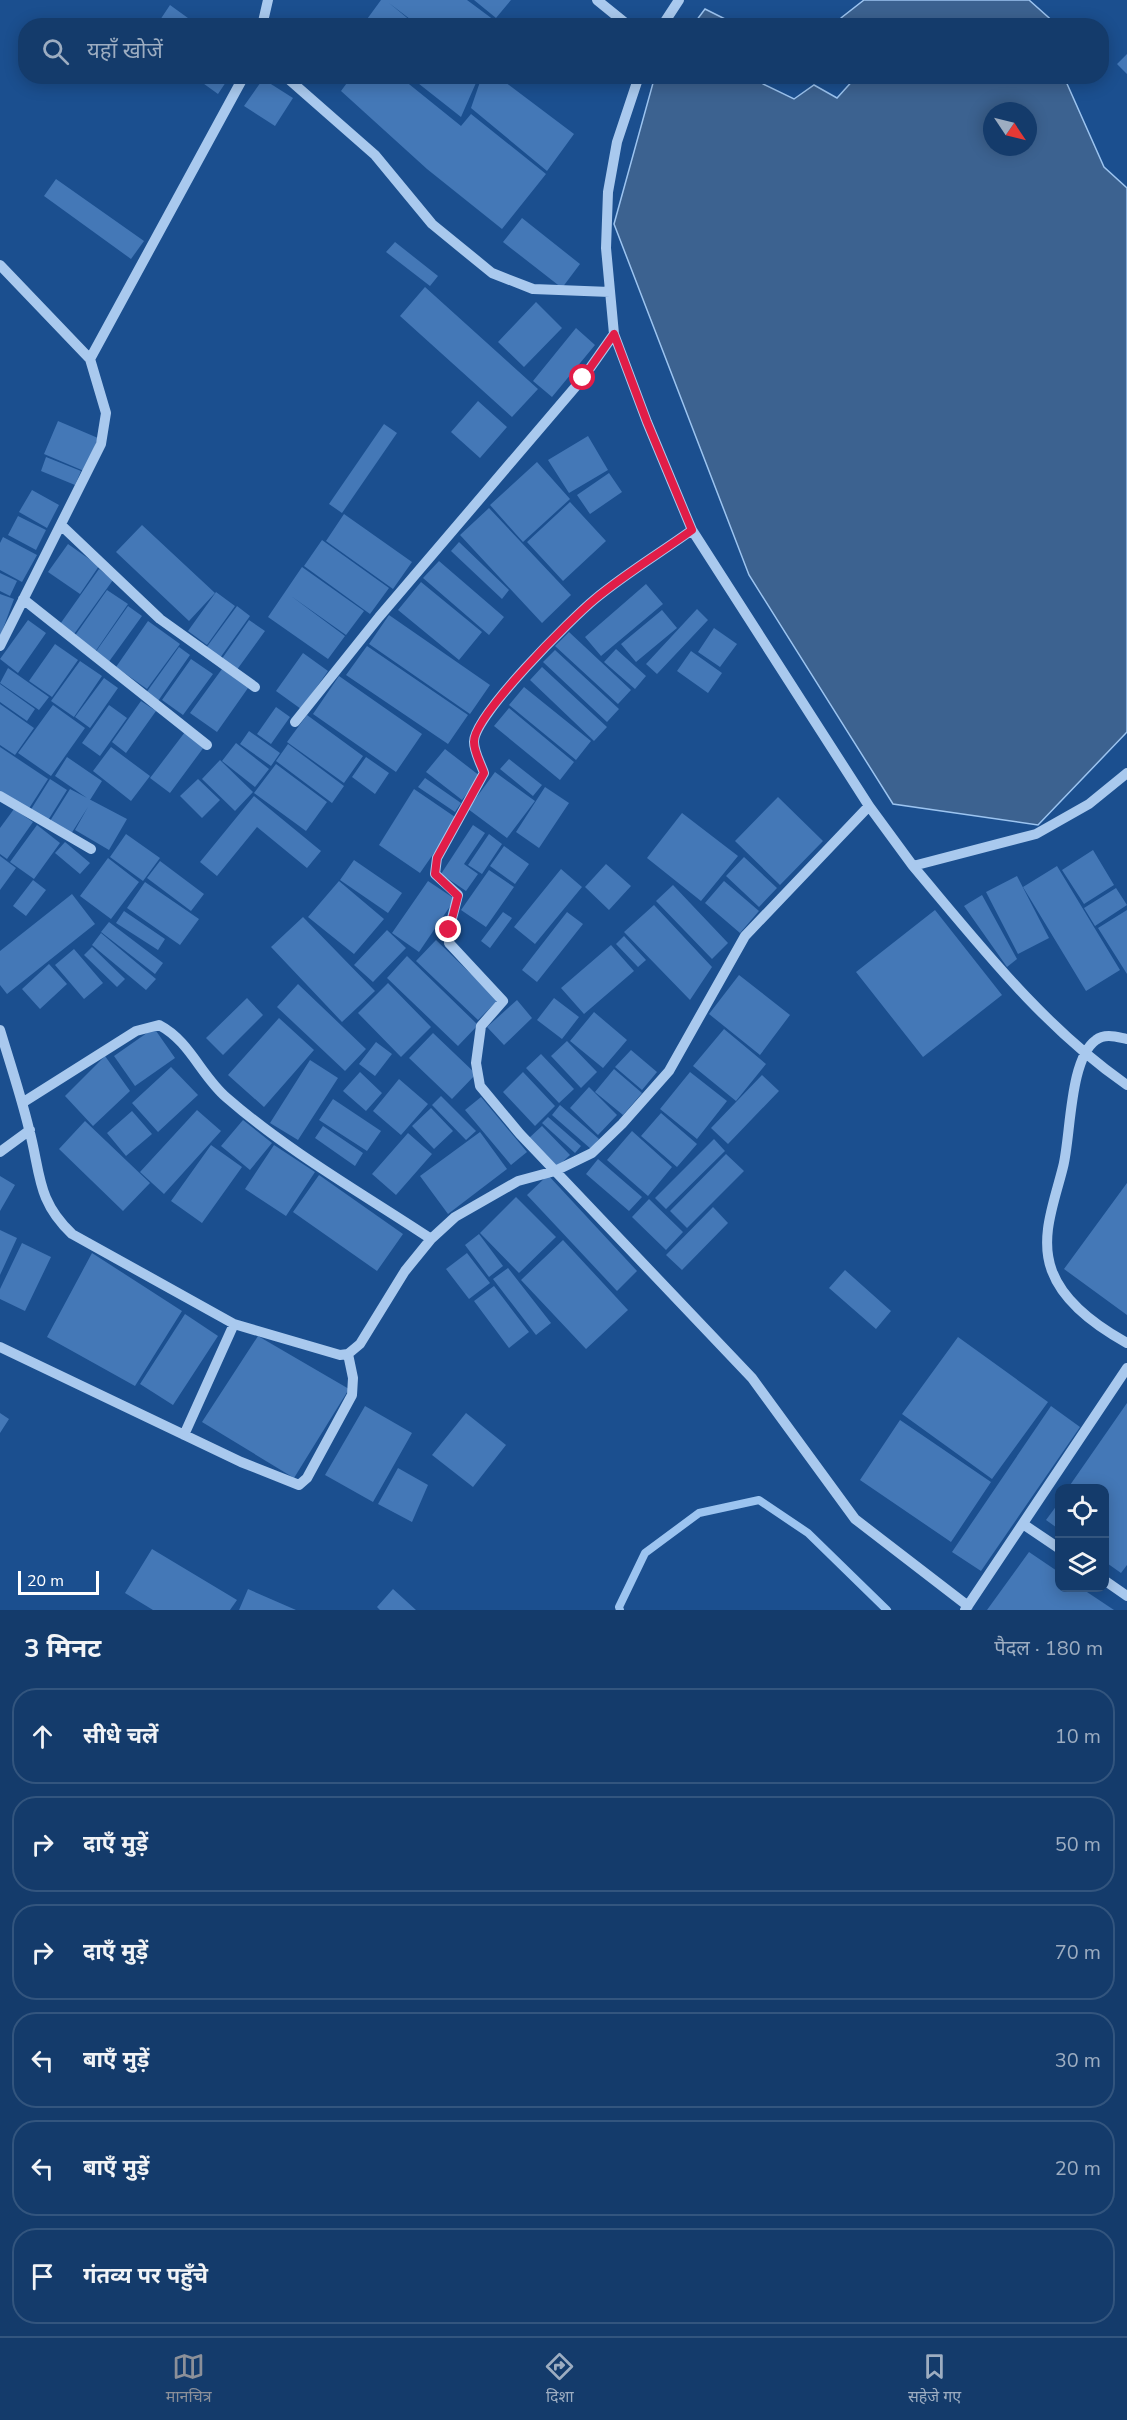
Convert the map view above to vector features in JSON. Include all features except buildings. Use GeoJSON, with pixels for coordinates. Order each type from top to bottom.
{"type":"FeatureCollection","features":[{"type":"Feature","properties":{"kind":"street"},"geometry":{"type":"LineString","coordinates":[[264,18],[268,0]]}},
{"type":"Feature","properties":{"kind":"street"},"geometry":{"type":"LineString","coordinates":[[597,0],[619,18]]}},
{"type":"Feature","properties":{"kind":"street"},"geometry":{"type":"LineString","coordinates":[[667,18],[679,0]]}},
{"type":"Feature","properties":{"kind":"street"},"geometry":{"type":"LineString","coordinates":[[90,359],[240,84]]}},
{"type":"Feature","properties":{"kind":"street"},"geometry":{"type":"LineString","coordinates":[[294,84],[375,155],[432,224],[492,273],[533,289],[610,292]]}},
{"type":"Feature","properties":{"kind":"street"},"geometry":{"type":"LineString","coordinates":[[636,84],[617,142],[608,192],[606,248],[614,334],[647,422],[692,530],[869,806],[913,866],[1033,1007],[1085,1054],[1127,1085]]}},
{"type":"Feature","properties":{"kind":"street"},"geometry":{"type":"LineString","coordinates":[[0,265],[90,359],[106,413],[100,444],[62,526],[0,646]]}},
{"type":"Feature","properties":{"kind":"street"},"geometry":{"type":"LineString","coordinates":[[295,722],[380,617],[583,378],[614,334]]}},
{"type":"Feature","properties":{"kind":"street"},"geometry":{"type":"LineString","coordinates":[[62,526],[160,620],[255,687]]}},
{"type":"Feature","properties":{"kind":"street"},"geometry":{"type":"LineString","coordinates":[[692,530],[594,600],[530,663],[496,703],[477,731],[474,742],[484,773],[437,858],[435,874],[458,896],[449,930],[449,944],[503,1001],[481,1026],[476,1063],[480,1086],[555,1171],[752,1378],[855,1519],[967,1608],[1127,1368]]}},
{"type":"Feature","properties":{"kind":"street"},"geometry":{"type":"LineString","coordinates":[[23,600],[207,745]]}},
{"type":"Feature","properties":{"kind":"street"},"geometry":{"type":"LineString","coordinates":[[913,866],[1036,834],[1089,804],[1127,773]]}},
{"type":"Feature","properties":{"kind":"street"},"geometry":{"type":"LineString","coordinates":[[0,796],[91,849]]}},
{"type":"Feature","properties":{"kind":"street"},"geometry":{"type":"LineString","coordinates":[[0,1030],[30,1130],[40,1185],[55,1218],[72,1234],[234,1324],[340,1355],[348,1354],[360,1344],[405,1271],[431,1239],[455,1217],[518,1181],[555,1171],[592,1153],[648,1096],[669,1071],[745,936],[869,806]]}},
{"type":"Feature","properties":{"kind":"street"},"geometry":{"type":"LineString","coordinates":[[22,1103],[136,1031],[159,1025],[174,1033],[225,1097],[277,1137],[431,1239]]}},
{"type":"Feature","properties":{"kind":"street"},"geometry":{"type":"LineString","coordinates":[[1127,1039],[1108,1036],[1095,1040],[1085,1054],[1072,1094],[1064,1167],[1053,1200],[1048,1235],[1051,1269],[1063,1293],[1085,1314],[1127,1343]]}},
{"type":"Feature","properties":{"kind":"street"},"geometry":{"type":"LineString","coordinates":[[0,1152],[30,1130]]}},
{"type":"Feature","properties":{"kind":"street"},"geometry":{"type":"LineString","coordinates":[[184,1434],[234,1324]]}},
{"type":"Feature","properties":{"kind":"street"},"geometry":{"type":"LineString","coordinates":[[0,1347],[273,1476],[301,1485],[352,1395],[353,1378],[348,1354]]}},
{"type":"Feature","properties":{"kind":"street"},"geometry":{"type":"LineString","coordinates":[[1023,1524],[1055,1546]]}},
{"type":"Feature","properties":{"kind":"street"},"geometry":{"type":"LineString","coordinates":[[1109,1583],[1127,1596]]}},
{"type":"Feature","properties":{"kind":"water"},"geometry":{"type":"Polygon","coordinates":[[[864,0],[1029,0],[1049,18],[841,18],[864,0]]]}},
{"type":"Feature","properties":{"kind":"water"},"geometry":{"type":"Polygon","coordinates":[[[705,9],[723,18],[698,18],[705,9]]]}},
{"type":"Feature","properties":{"kind":"water"},"geometry":{"type":"Polygon","coordinates":[[[653,84],[763,84],[794,99],[814,85],[837,98],[850,84],[1067,84],[1104,167],[1127,188],[1127,732],[1038,825],[893,804],[749,575],[614,224],[653,84]]]}},
{"type":"Feature","properties":{"kind":"waterway"},"geometry":{"type":"LineString","coordinates":[[620,1610],[619,1607],[645,1553],[699,1513],[759,1500],[808,1533],[887,1610]]}},
{"type":"Feature","properties":{"kind":"route"},"geometry":{"type":"LineString","coordinates":[[449,930],[458,896],[435,874],[437,858],[484,773],[474,742],[477,731],[496,703],[530,663],[594,600],[692,530],[647,422],[614,334],[583,378]]}}]}
